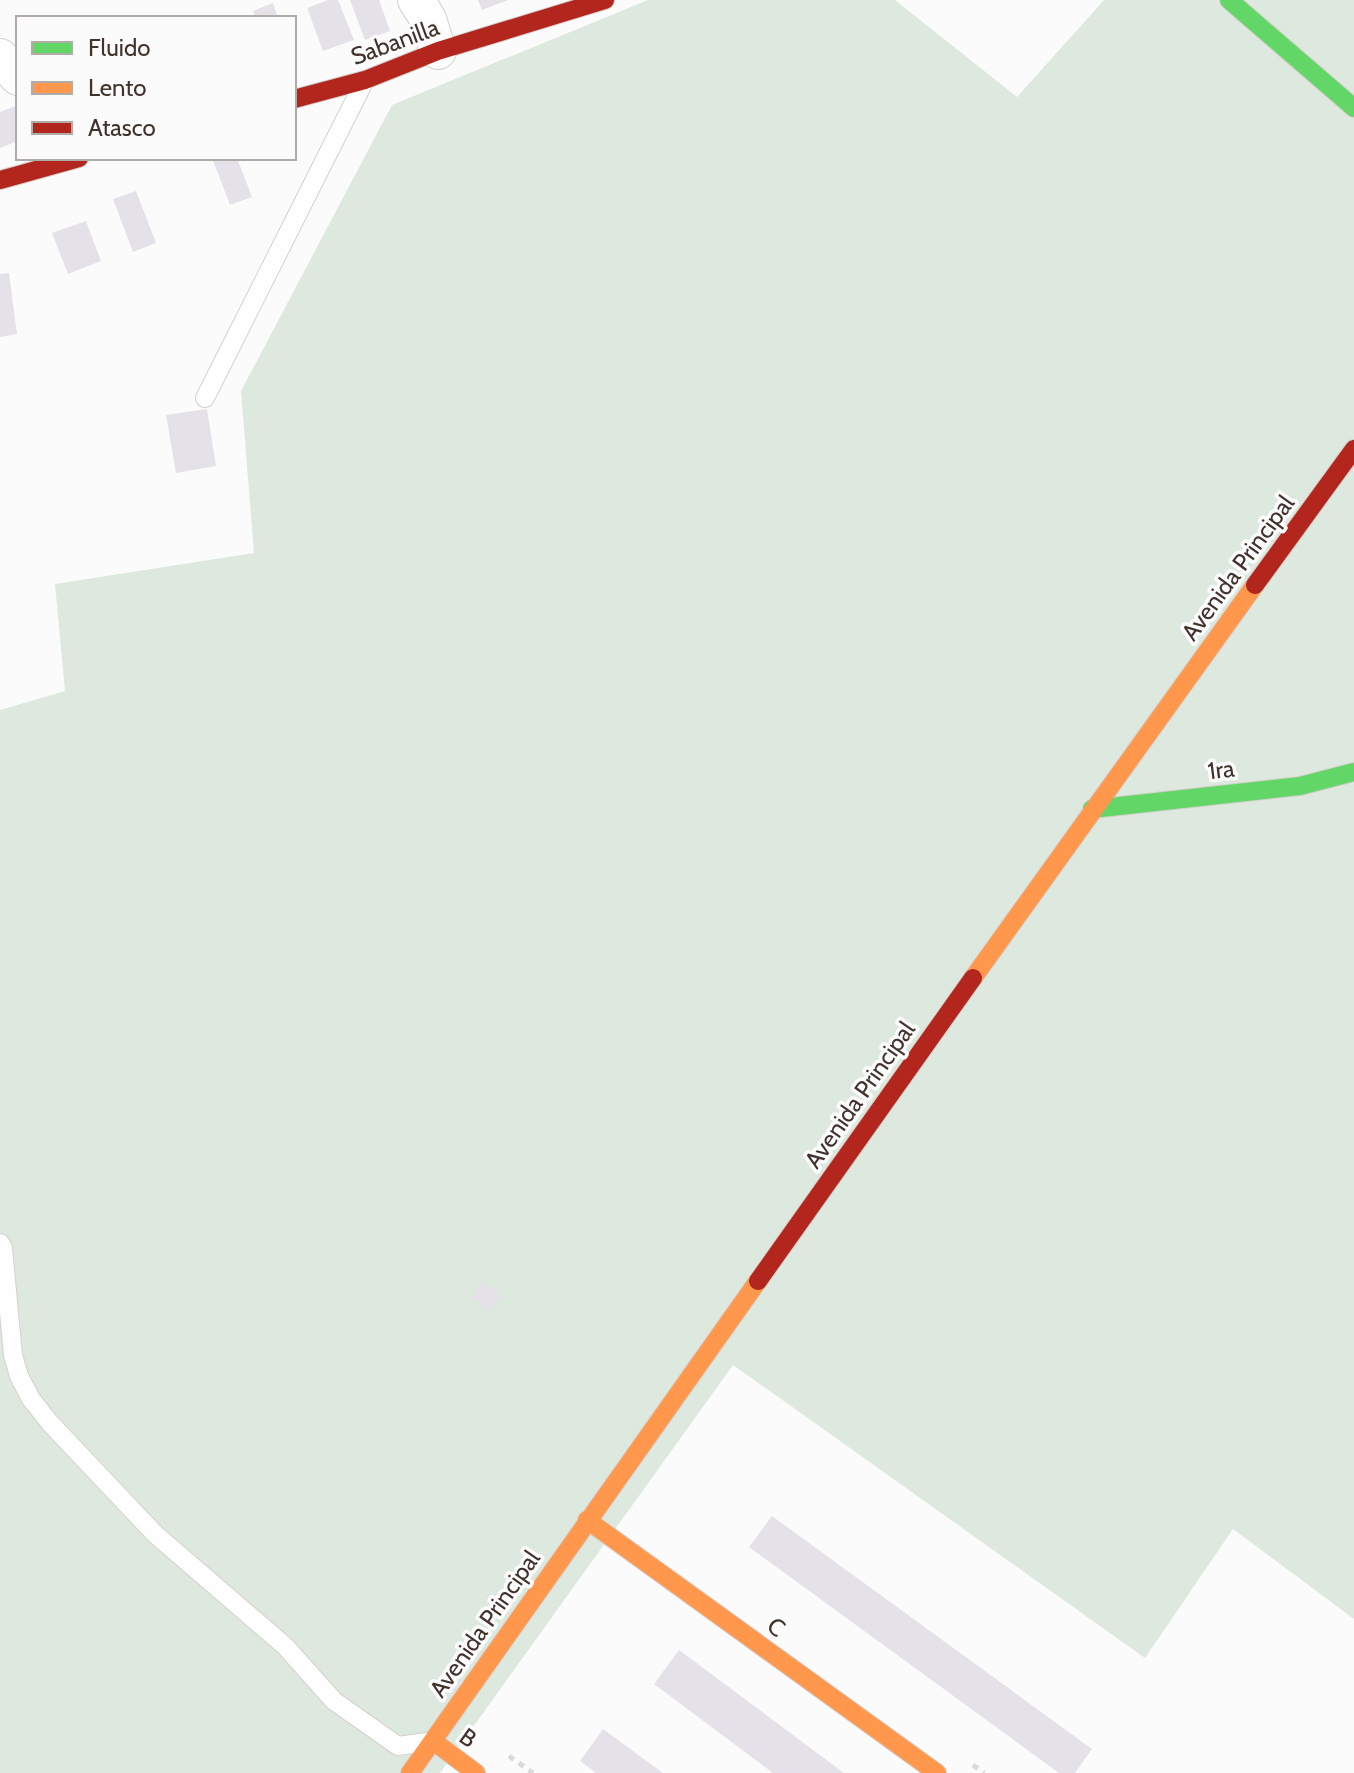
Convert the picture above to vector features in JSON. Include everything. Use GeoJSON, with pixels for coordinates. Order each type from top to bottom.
{"type":"FeatureCollection","features":[{"type":"Feature","properties":{"kind":"main road","name":"Sabanilla"},"geometry":{"type":"LineString","coordinates":[[296,98],[365,80],[438,51],[605,0]]}},
{"type":"Feature","properties":{"kind":"main road"},"geometry":{"type":"LineString","coordinates":[[1229,0],[1354,108]]}},
{"type":"Feature","properties":{"kind":"main road"},"geometry":{"type":"LineString","coordinates":[[0,180],[70,160]]}},
{"type":"Feature","properties":{"kind":"main road","name":"Avenida Principal"},"geometry":{"type":"LineString","coordinates":[[410,1773],[1092,809],[1354,449]]}},
{"type":"Feature","properties":{"kind":"main road","name":"1ra"},"geometry":{"type":"LineString","coordinates":[[1092,809],[1300,786],[1354,772]]}},
{"type":"Feature","properties":{"kind":"main road","name":"C"},"geometry":{"type":"LineString","coordinates":[[587,1520],[937,1773]]}},
{"type":"Feature","properties":{"kind":"main road","name":"B"},"geometry":{"type":"LineString","coordinates":[[433,1741],[476,1773]]}},
{"type":"Feature","properties":{"kind":"street"},"geometry":{"type":"LineString","coordinates":[[416,0],[428,19],[438,51]]}},
{"type":"Feature","properties":{"kind":"street"},"geometry":{"type":"LineString","coordinates":[[0,57],[16,75]]}},
{"type":"Feature","properties":{"kind":"lane"},"geometry":{"type":"LineString","coordinates":[[205,398],[365,80]]}},
{"type":"Feature","properties":{"kind":"lane"},"geometry":{"type":"LineString","coordinates":[[0,1243],[3,1248],[13,1355],[31,1399],[50,1423],[155,1534],[285,1646],[334,1701],[398,1746],[433,1741]]}},
{"type":"Feature","properties":{"kind":"shaded area"},"geometry":{"type":"Polygon","coordinates":[[[648,0],[895,0],[1017,97],[1104,0],[1354,0],[1354,1619],[1233,1529],[1145,1658],[733,1365],[440,1773],[0,1773],[0,710],[65,691],[55,584],[254,553],[241,391],[392,105],[648,0]]]}},
{"type":"Feature","properties":{"kind":"building"},"geometry":{"type":"Polygon","coordinates":[[[328,0],[338,0],[354,40],[323,51],[307,8],[328,0]]]}},
{"type":"Feature","properties":{"kind":"building"},"geometry":{"type":"Polygon","coordinates":[[[350,0],[379,0],[390,31],[365,40],[350,0]]]}},
{"type":"Feature","properties":{"kind":"building"},"geometry":{"type":"Polygon","coordinates":[[[478,0],[508,0],[482,10],[478,0]]]}},
{"type":"Feature","properties":{"kind":"building"},"geometry":{"type":"Polygon","coordinates":[[[273,3],[277,16],[255,16],[253,11],[273,3]]]}},
{"type":"Feature","properties":{"kind":"building"},"geometry":{"type":"Polygon","coordinates":[[[16,106],[16,142],[0,148],[0,112],[16,106]]]}},
{"type":"Feature","properties":{"kind":"building"},"geometry":{"type":"Polygon","coordinates":[[[213,160],[238,160],[252,197],[230,205],[213,160]]]}},
{"type":"Feature","properties":{"kind":"building"},"geometry":{"type":"Polygon","coordinates":[[[136,191],[156,243],[133,252],[113,199],[136,191]]]}},
{"type":"Feature","properties":{"kind":"building"},"geometry":{"type":"Polygon","coordinates":[[[86,221],[101,261],[68,274],[52,233],[86,221]]]}},
{"type":"Feature","properties":{"kind":"building"},"geometry":{"type":"Polygon","coordinates":[[[9,273],[17,334],[0,337],[0,274],[9,273]]]}},
{"type":"Feature","properties":{"kind":"building"},"geometry":{"type":"Polygon","coordinates":[[[207,409],[216,466],[176,473],[166,415],[207,409]]]}},
{"type":"Feature","properties":{"kind":"building"},"geometry":{"type":"Polygon","coordinates":[[[484,1282],[501,1296],[488,1311],[472,1297],[484,1282]]]}},
{"type":"Feature","properties":{"kind":"building"},"geometry":{"type":"Polygon","coordinates":[[[772,1516],[1092,1749],[1075,1773],[1059,1773],[749,1547],[772,1516]]]}},
{"type":"Feature","properties":{"kind":"building"},"geometry":{"type":"Polygon","coordinates":[[[679,1650],[844,1773],[773,1773],[654,1684],[679,1650]]]}},
{"type":"Feature","properties":{"kind":"building"},"geometry":{"type":"Polygon","coordinates":[[[603,1729],[663,1773],[596,1773],[580,1761],[603,1729]]]}},
{"type":"Feature","properties":{"kind":"traffic: fast"},"geometry":{"type":"LineString","coordinates":[[1229,0],[1354,108]]}},
{"type":"Feature","properties":{"kind":"traffic: fast"},"geometry":{"type":"LineString","coordinates":[[1092,809],[1300,786],[1354,772]]}},
{"type":"Feature","properties":{"kind":"traffic: slow"},"geometry":{"type":"LineString","coordinates":[[973,978],[1255,585]]}},
{"type":"Feature","properties":{"kind":"traffic: slow"},"geometry":{"type":"LineString","coordinates":[[410,1773],[758,1281]]}},
{"type":"Feature","properties":{"kind":"traffic: slow"},"geometry":{"type":"LineString","coordinates":[[587,1520],[937,1773]]}},
{"type":"Feature","properties":{"kind":"traffic: slow"},"geometry":{"type":"LineString","coordinates":[[433,1741],[476,1773]]}},
{"type":"Feature","properties":{"kind":"traffic: jam"},"geometry":{"type":"LineString","coordinates":[[296,98],[365,80],[438,51],[605,0]]}},
{"type":"Feature","properties":{"kind":"traffic: jam"},"geometry":{"type":"LineString","coordinates":[[0,180],[72,160]]}},
{"type":"Feature","properties":{"kind":"traffic: jam"},"geometry":{"type":"LineString","coordinates":[[1255,585],[1354,449]]}},
{"type":"Feature","properties":{"kind":"traffic: jam"},"geometry":{"type":"LineString","coordinates":[[758,1281],[973,978]]}}]}
